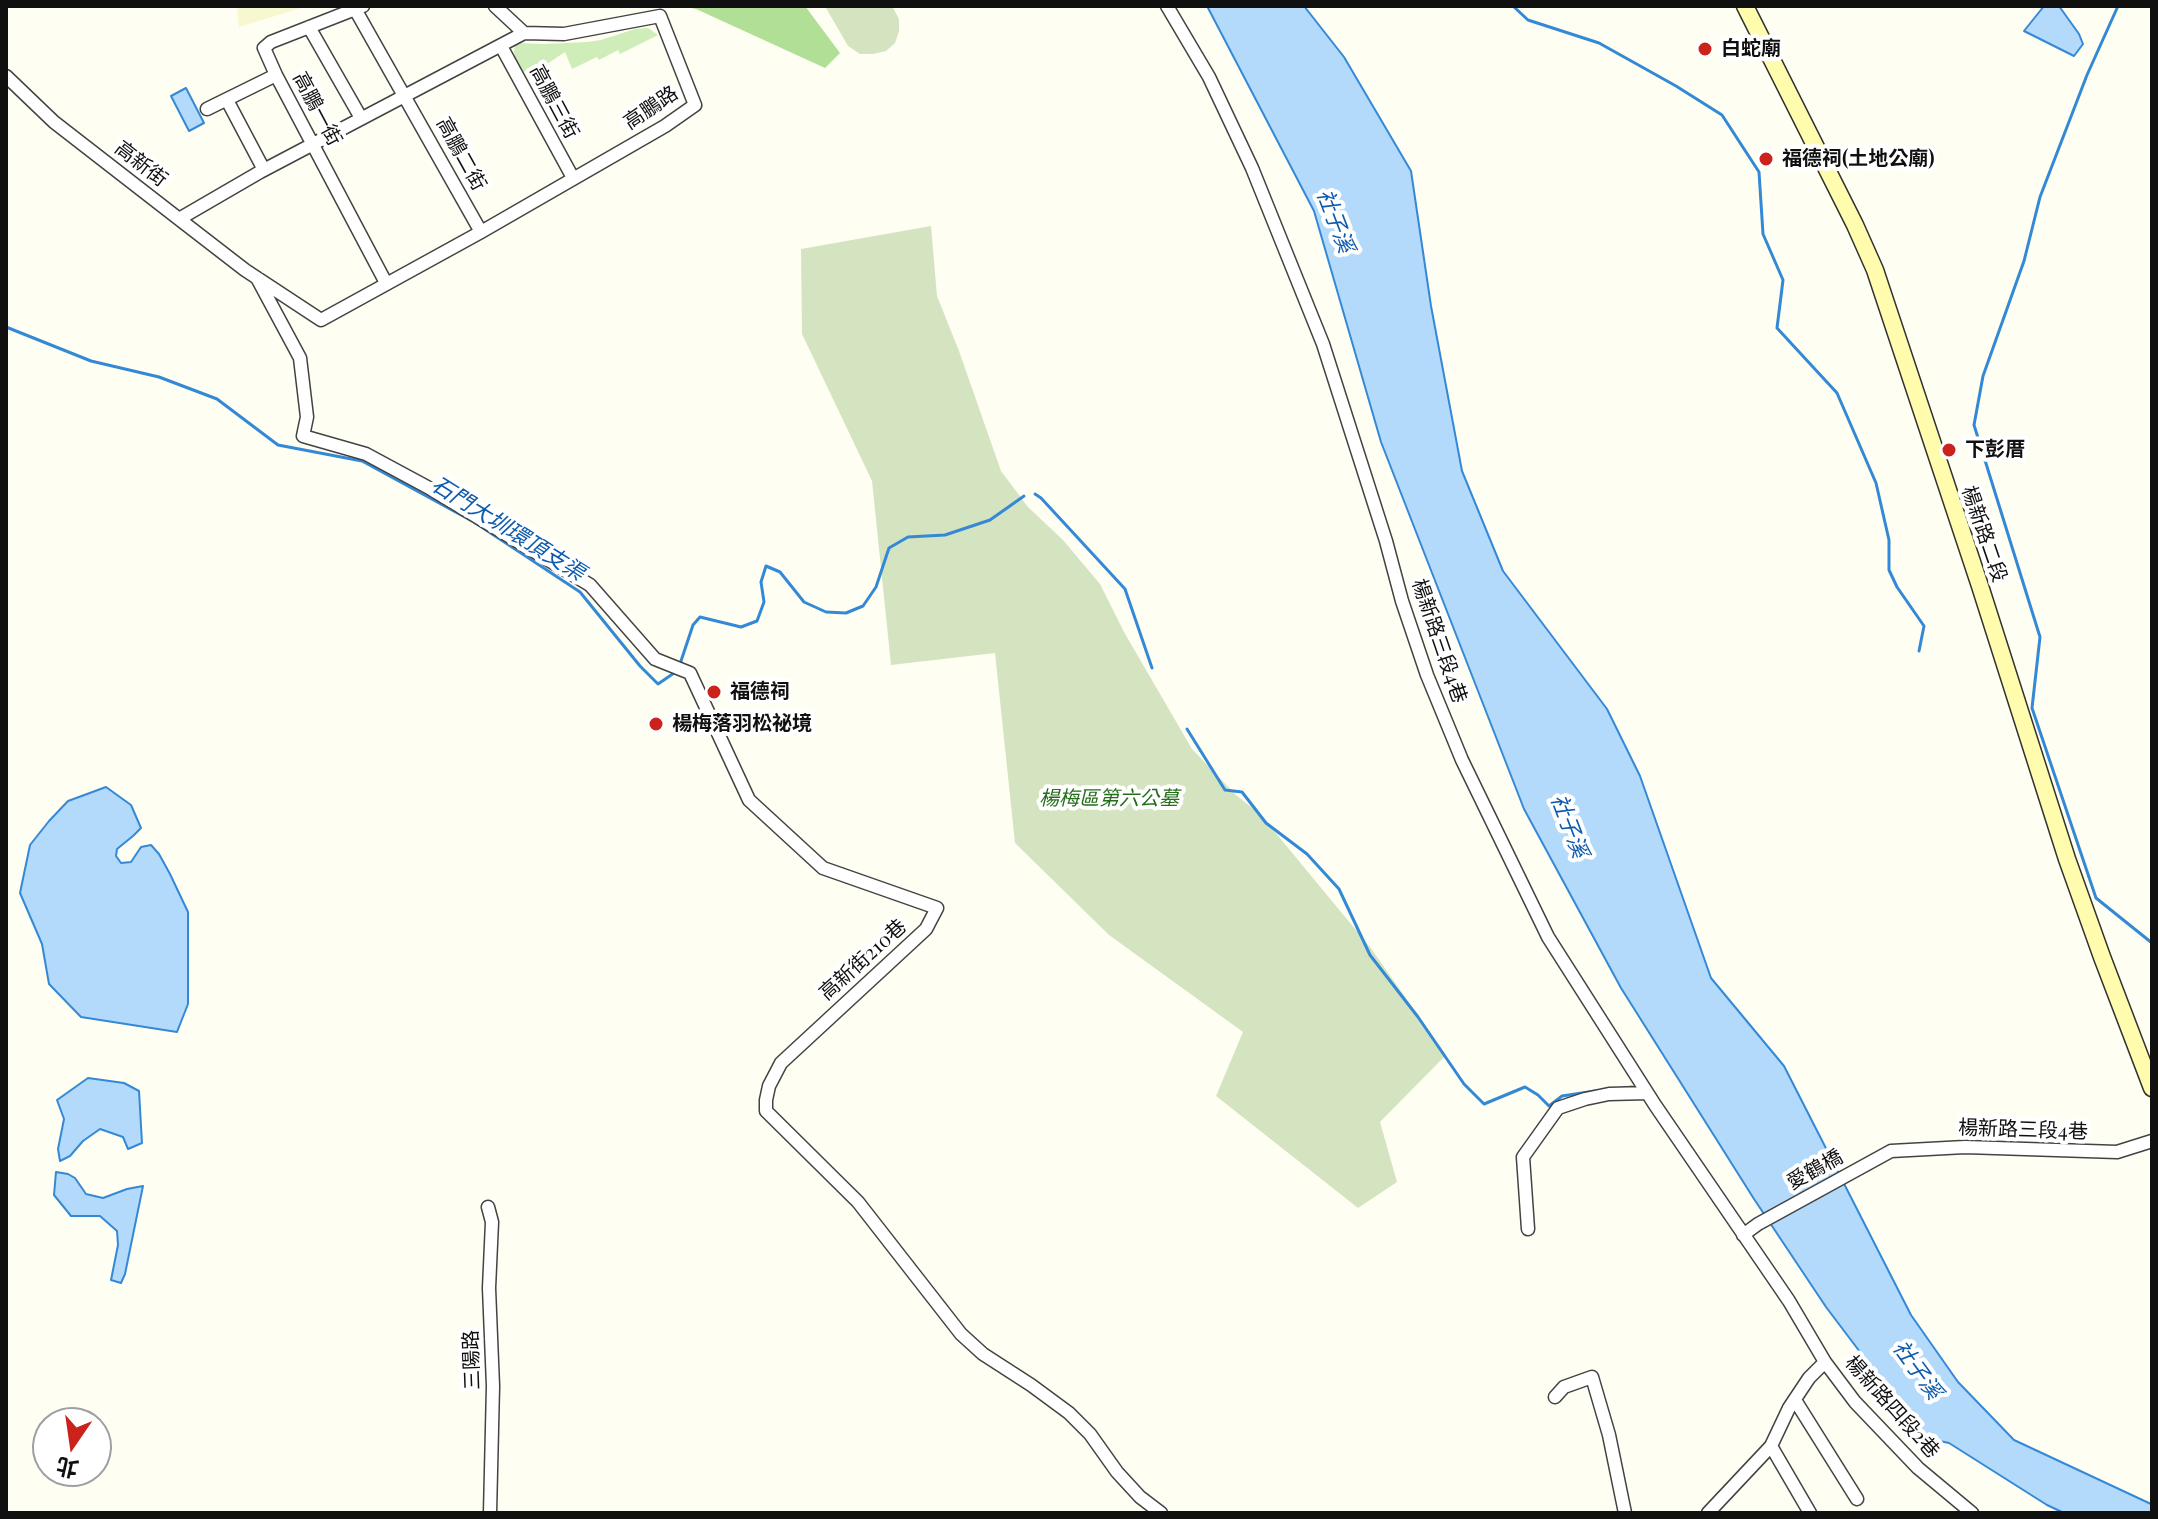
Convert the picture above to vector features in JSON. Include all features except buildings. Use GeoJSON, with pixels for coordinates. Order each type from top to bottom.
{"type":"FeatureCollection","features":[{"type":"Feature","properties":{"kind":"main road","name":"楊新路二段"},"geometry":{"type":"LineString","coordinates":[[1745,6],[1875,270],[2067,859],[2152,1088]]}},
{"type":"Feature","properties":{"kind":"street"},"geometry":{"type":"LineString","coordinates":[[179,219],[264,170],[524,33],[495,6]]}},
{"type":"Feature","properties":{"kind":"street","name":"楊新路三段4巷"},"geometry":{"type":"LineString","coordinates":[[1167,6],[1209,77],[1246,155],[1323,344],[1402,601],[1427,675],[1462,760],[1548,937],[1647,1093],[1743,1235]]}},
{"type":"Feature","properties":{"kind":"street","name":"高鵬一街"},"geometry":{"type":"LineString","coordinates":[[359,8],[271,42],[264,48],[386,283]]}},
{"type":"Feature","properties":{"kind":"street","name":"高鵬二街"},"geometry":{"type":"LineString","coordinates":[[359,8],[481,232]]}},
{"type":"Feature","properties":{"kind":"street","name":"高鵬路"},"geometry":{"type":"LineString","coordinates":[[257,278],[321,320],[481,232],[665,126],[695,105],[660,16],[564,34],[524,33]]}},
{"type":"Feature","properties":{"kind":"street"},"geometry":{"type":"LineString","coordinates":[[309,27],[361,118]]}},
{"type":"Feature","properties":{"kind":"street","name":"高鵬三街"},"geometry":{"type":"LineString","coordinates":[[501,46],[573,178]]}},
{"type":"Feature","properties":{"kind":"street"},"geometry":{"type":"LineString","coordinates":[[207,109],[276,75]]}},
{"type":"Feature","properties":{"kind":"street","name":"高新街"},"geometry":{"type":"LineString","coordinates":[[6,76],[54,122],[257,278]]}},
{"type":"Feature","properties":{"kind":"street"},"geometry":{"type":"LineString","coordinates":[[227,100],[264,170]]}},
{"type":"Feature","properties":{"kind":"street","name":"高新街210巷"},"geometry":{"type":"LineString","coordinates":[[257,278],[300,358],[307,417],[303,436],[366,454],[431,489],[590,585],[655,659],[690,673],[749,800],[823,868],[937,908],[926,929],[781,1063],[769,1086],[766,1111],[858,1202],[961,1334],[983,1354],[1069,1413],[1090,1434],[1117,1472],[1140,1497],[1161,1513]]}},
{"type":"Feature","properties":{"kind":"street"},"geometry":{"type":"LineString","coordinates":[[1528,1229],[1523,1157],[1558,1108],[1609,1094],[1647,1093]]}},
{"type":"Feature","properties":{"kind":"street","name":"楊新路三段4巷"},"geometry":{"type":"LineString","coordinates":[[1891,1151],[1965,1147],[2117,1152],[2152,1141]]}},
{"type":"Feature","properties":{"kind":"street","name":"愛鶴橋"},"geometry":{"type":"LineString","coordinates":[[1743,1235],[1891,1151]]}},
{"type":"Feature","properties":{"kind":"street","name":"三陽路"},"geometry":{"type":"LineString","coordinates":[[488,1207],[492,1222],[489,1288],[493,1386],[490,1513]]}},
{"type":"Feature","properties":{"kind":"street","name":"楊新路四段2巷"},"geometry":{"type":"LineString","coordinates":[[1743,1235],[1789,1301],[1825,1362],[1855,1402],[1918,1468],[1972,1513]]}},
{"type":"Feature","properties":{"kind":"street"},"geometry":{"type":"LineString","coordinates":[[1708,1513],[1771,1446],[1809,1378],[1825,1362]]}},
{"type":"Feature","properties":{"kind":"street"},"geometry":{"type":"LineString","coordinates":[[1555,1397],[1564,1387],[1592,1377],[1609,1435],[1625,1513]]}},
{"type":"Feature","properties":{"kind":"street"},"geometry":{"type":"LineString","coordinates":[[1795,1400],[1857,1499]]}},
{"type":"Feature","properties":{"kind":"street"},"geometry":{"type":"LineString","coordinates":[[1771,1446],[1810,1513]]}},
{"type":"Feature","properties":{"kind":"green space"},"geometry":{"type":"Polygon","coordinates":[[[237,6],[308,6],[239,27],[237,6]]]}},
{"type":"Feature","properties":{"kind":"green space"},"geometry":{"type":"Polygon","coordinates":[[[683,6],[805,6],[840,53],[825,68],[696,9],[683,6]]]}},
{"type":"Feature","properties":{"kind":"green space"},"geometry":{"type":"Polygon","coordinates":[[[827,6],[892,6],[899,19],[895,43],[886,51],[860,54],[848,46],[827,6]]]}},
{"type":"Feature","properties":{"kind":"green space"},"geometry":{"type":"Polygon","coordinates":[[[648,28],[658,35],[620,54],[618,50],[572,69],[565,52],[541,68],[523,72],[516,62],[515,43],[587,42],[648,28]]]}},
{"type":"Feature","properties":{"kind":"green space","name":"楊梅區第六公墓"},"geometry":{"type":"Polygon","coordinates":[[[931,226],[937,296],[1001,471],[1028,507],[1063,540],[1100,584],[1124,632],[1192,749],[1236,795],[1260,814],[1370,947],[1446,1055],[1380,1122],[1397,1182],[1358,1208],[1216,1096],[1243,1032],[1109,935],[1015,843],[995,653],[891,665],[872,481],[802,334],[801,249],[931,226]]]}},
{"type":"Feature","properties":{"kind":"water"},"geometry":{"type":"Polygon","coordinates":[[[1207,6],[1304,6],[1344,57],[1411,171],[1431,306],[1462,471],[1503,571],[1607,709],[1640,776],[1711,978],[1784,1066],[1911,1315],[1958,1382],[2014,1440],[2151,1504],[2152,1513],[2064,1513],[1949,1443],[1925,1438],[1826,1307],[1621,988],[1524,809],[1381,442],[1314,211],[1207,6]]]}},
{"type":"Feature","properties":{"kind":"water"},"geometry":{"type":"Polygon","coordinates":[[[2044,6],[2059,6],[2079,34],[2083,44],[2074,56],[2024,31],[2044,6]]]}},
{"type":"Feature","properties":{"kind":"water"},"geometry":{"type":"Polygon","coordinates":[[[186,88],[204,123],[189,131],[171,96],[186,88]]]}},
{"type":"Feature","properties":{"kind":"water"},"geometry":{"type":"Polygon","coordinates":[[[106,787],[131,805],[141,828],[117,849],[116,856],[121,863],[131,862],[141,847],[151,845],[159,854],[188,912],[188,1004],[177,1032],[81,1017],[49,984],[42,944],[20,893],[30,845],[49,821],[68,801],[106,787]]]}},
{"type":"Feature","properties":{"kind":"water"},"geometry":{"type":"Polygon","coordinates":[[[88,1078],[124,1083],[139,1091],[142,1143],[128,1149],[123,1137],[100,1129],[60,1161],[58,1149],[64,1119],[57,1100],[88,1078]]]}},
{"type":"Feature","properties":{"kind":"water"},"geometry":{"type":"Polygon","coordinates":[[[56,1172],[75,1178],[86,1194],[103,1198],[143,1186],[121,1283],[111,1280],[118,1245],[117,1231],[100,1216],[71,1216],[54,1195],[56,1172]]]}},
{"type":"Feature","properties":{"kind":"waterway","name":"社子溪"},"geometry":{"type":"LineString","coordinates":[[1513,6],[1528,20],[1599,43],[1722,115],[1759,172],[1763,234],[1783,280],[1777,328],[1837,393],[1876,483],[1889,540],[1889,570],[1924,626],[1919,651]]}},
{"type":"Feature","properties":{"kind":"waterway"},"geometry":{"type":"LineString","coordinates":[[2118,6],[2087,75],[2040,197],[2024,261],[1983,376],[1974,425],[2040,637],[2032,708],[2096,898],[2152,943]]}},
{"type":"Feature","properties":{"kind":"waterway","name":"石門大圳環頂支渠"},"geometry":{"type":"LineString","coordinates":[[6,327],[91,361],[159,377],[217,399],[278,445],[362,461],[474,522],[580,592],[658,684],[677,671]]}},
{"type":"Feature","properties":{"kind":"waterway","name":"石門大圳環頂支渠"},"geometry":{"type":"LineString","coordinates":[[1035,494],[1125,589],[1152,668]]}},
{"type":"Feature","properties":{"kind":"waterway","name":"石門大圳環頂支渠"},"geometry":{"type":"LineString","coordinates":[[680,664],[693,625],[700,617],[741,627],[757,621],[764,602],[761,582],[766,566],[780,572],[804,602],[826,612],[846,613],[863,606],[876,587],[889,548],[908,537],[945,535],[990,520],[1024,496]]}},
{"type":"Feature","properties":{"kind":"waterway","name":"石門大圳環頂支渠"},"geometry":{"type":"LineString","coordinates":[[1187,729],[1225,790],[1242,792],[1266,823],[1307,854],[1339,889],[1370,955],[1464,1084],[1484,1104],[1525,1087],[1549,1106],[1562,1096],[1595,1091]]}},
{"type":"Feature","properties":{"kind":"waterway","name":"石門大圳環頂支渠"},"geometry":{"type":"LineString","coordinates":[[1622,1088],[1632,1087]]}},
{"type":"Feature","properties":{"kind":"place","name":"白蛇廟"},"geometry":{"type":"Point","coordinates":[1705,49]}},
{"type":"Feature","properties":{"kind":"place","name":"福德祠(土地公廟)"},"geometry":{"type":"Point","coordinates":[1766,159]}},
{"type":"Feature","properties":{"kind":"place","name":"下彭厝"},"geometry":{"type":"Point","coordinates":[1949,450]}},
{"type":"Feature","properties":{"kind":"place","name":"福德祠"},"geometry":{"type":"Point","coordinates":[714,692]}},
{"type":"Feature","properties":{"kind":"place","name":"楊梅落羽松祕境"},"geometry":{"type":"Point","coordinates":[656,724]}}]}
